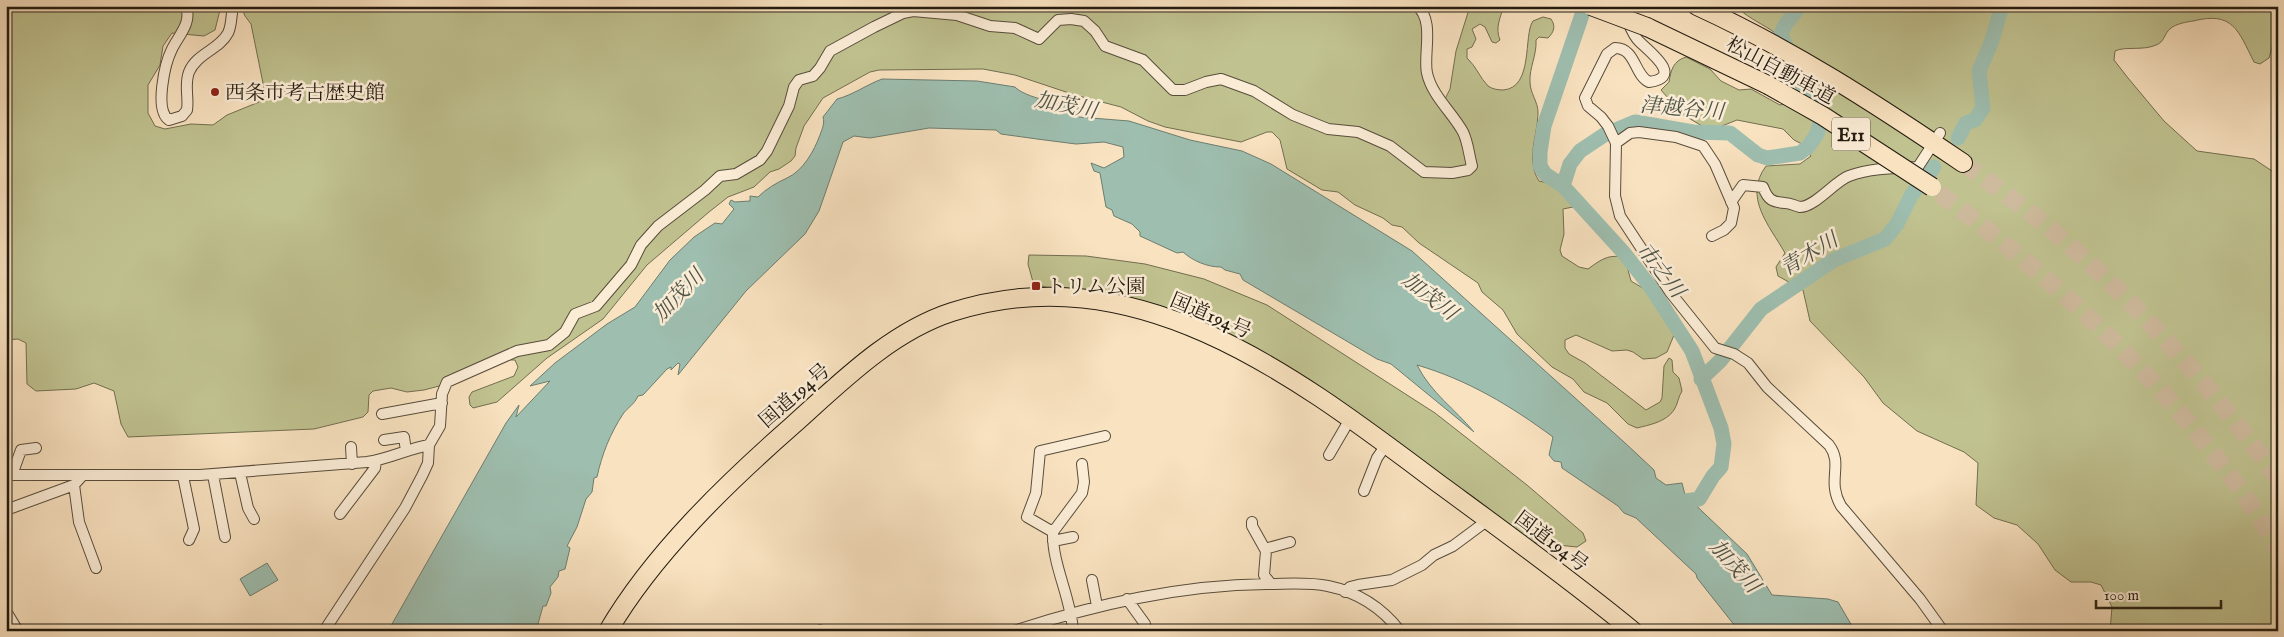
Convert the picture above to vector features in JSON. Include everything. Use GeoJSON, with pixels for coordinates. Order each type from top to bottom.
{"type":"FeatureCollection","features":[{"type":"Feature","properties":{"kind":"highway","name":"松山自動車道"},"geometry":{"type":"LineString","coordinates":[[1592,6],[1647,27],[1768,85],[1823,116],[1935,190]]}},
{"type":"Feature","properties":{"kind":"highway","name":"松山自動車道"},"geometry":{"type":"LineString","coordinates":[[1698,6],[1736,24],[1823,71],[1893,115],[1937,138],[1963,163]]}},
{"type":"Feature","properties":{"kind":"highway","name":"国道194号"},"geometry":{"type":"LineString","coordinates":[[608,631],[649,573],[719,493],[828,393],[873,357],[912,330],[948,313],[986,302],[1042,296],[1089,298],[1173,319],[1210,334],[1256,357],[1386,445],[1633,631]]}},
{"type":"Feature","properties":{"kind":"street"},"geometry":{"type":"LineString","coordinates":[[186,6],[189,14],[187,23],[169,58],[161,98],[161,111],[169,120],[182,116],[187,110],[186,83],[190,71],[202,56],[224,40],[228,32],[233,6]]}},
{"type":"Feature","properties":{"kind":"street"},"geometry":{"type":"LineString","coordinates":[[324,631],[405,508],[428,463],[429,445],[440,426],[444,387],[453,378],[517,351],[549,345],[565,332],[575,314],[596,306],[631,265],[641,245],[658,226],[720,176],[736,174],[760,160],[772,143],[789,106],[794,87],[799,80],[813,76],[830,51],[903,13],[913,11],[957,15],[990,26],[1015,28],[1039,39],[1058,20],[1084,21],[1095,31],[1105,46],[1143,60],[1173,90],[1185,90],[1206,82],[1221,80],[1230,82],[1254,91],[1293,115],[1328,129],[1358,132],[1390,146],[1424,172],[1462,172],[1472,166],[1469,152],[1463,133],[1432,86],[1427,72],[1429,43],[1421,9],[1417,6]]}},
{"type":"Feature","properties":{"kind":"street"},"geometry":{"type":"LineString","coordinates":[[1622,6],[1638,40],[1661,62],[1663,74],[1655,82],[1643,80],[1626,50],[1620,48],[1612,49],[1607,54],[1585,98],[1588,106],[1608,126],[1615,140],[1616,208],[1670,292],[1715,348],[1734,354],[1748,363],[1766,387],[1835,452],[1834,490],[1841,506],[1920,599],[1943,631]]}},
{"type":"Feature","properties":{"kind":"street"},"geometry":{"type":"LineString","coordinates":[[1615,140],[1630,133],[1639,132],[1694,141],[1703,146],[1715,164],[1734,208],[1731,223],[1724,230],[1712,236]]}},
{"type":"Feature","properties":{"kind":"street"},"geometry":{"type":"LineString","coordinates":[[1731,202],[1744,185],[1763,187],[1768,198],[1774,202],[1790,203],[1800,207],[1808,204],[1848,176],[1875,169],[1918,166],[1937,138]]}},
{"type":"Feature","properties":{"kind":"street"},"geometry":{"type":"LineString","coordinates":[[382,414],[442,403]]}},
{"type":"Feature","properties":{"kind":"street"},"geometry":{"type":"LineString","coordinates":[[1329,455],[1350,419]]}},
{"type":"Feature","properties":{"kind":"street"},"geometry":{"type":"LineString","coordinates":[[1072,537],[1053,536],[1027,517],[1036,493],[1040,451],[1105,436]]}},
{"type":"Feature","properties":{"kind":"street"},"geometry":{"type":"LineString","coordinates":[[384,440],[404,437],[406,451]]}},
{"type":"Feature","properties":{"kind":"street"},"geometry":{"type":"LineString","coordinates":[[36,448],[21,450],[9,475],[213,475],[376,461],[429,445]]}},
{"type":"Feature","properties":{"kind":"street"},"geometry":{"type":"LineString","coordinates":[[1364,491],[1377,458],[1386,445]]}},
{"type":"Feature","properties":{"kind":"street"},"geometry":{"type":"LineString","coordinates":[[351,447],[352,464]]}},
{"type":"Feature","properties":{"kind":"street"},"geometry":{"type":"LineString","coordinates":[[335,502],[342,511],[375,468],[376,461]]}},
{"type":"Feature","properties":{"kind":"street"},"geometry":{"type":"LineString","coordinates":[[1073,631],[1071,613],[1053,536],[1082,493],[1084,482],[1082,464]]}},
{"type":"Feature","properties":{"kind":"street"},"geometry":{"type":"LineString","coordinates":[[240,473],[248,508],[254,519]]}},
{"type":"Feature","properties":{"kind":"street"},"geometry":{"type":"LineString","coordinates":[[6,510],[74,485],[83,475]]}},
{"type":"Feature","properties":{"kind":"street"},"geometry":{"type":"LineString","coordinates":[[213,475],[225,537]]}},
{"type":"Feature","properties":{"kind":"street"},"geometry":{"type":"LineString","coordinates":[[183,476],[194,529],[189,540]]}},
{"type":"Feature","properties":{"kind":"street"},"geometry":{"type":"LineString","coordinates":[[74,485],[78,522],[96,568]]}},
{"type":"Feature","properties":{"kind":"street"},"geometry":{"type":"LineString","coordinates":[[1345,592],[1350,587],[1392,580],[1422,566],[1434,555],[1453,546],[1488,520]]}},
{"type":"Feature","properties":{"kind":"street"},"geometry":{"type":"LineString","coordinates":[[1252,522],[1252,526],[1264,549],[1266,559],[1264,575],[1272,584]]}},
{"type":"Feature","properties":{"kind":"street"},"geometry":{"type":"LineString","coordinates":[[1264,549],[1290,542]]}},
{"type":"Feature","properties":{"kind":"street"},"geometry":{"type":"LineString","coordinates":[[1092,580],[1097,606]]}},
{"type":"Feature","properties":{"kind":"street"},"geometry":{"type":"LineString","coordinates":[[1014,631],[1071,613],[1127,599],[1213,586],[1315,584],[1345,592],[1378,608],[1400,631]]}},
{"type":"Feature","properties":{"kind":"street"},"geometry":{"type":"LineString","coordinates":[[1127,599],[1145,624]]}},
{"type":"Feature","properties":{"kind":"street"},"geometry":{"type":"LineString","coordinates":[[6,611],[18,631]]}},
{"type":"Feature","properties":{"kind":"green space"},"geometry":{"type":"Polygon","coordinates":[[[6,6],[221,6],[215,30],[204,36],[172,33],[163,46],[160,65],[148,85],[148,113],[155,126],[165,129],[191,124],[213,125],[227,115],[259,102],[265,93],[251,24],[241,6],[1414,6],[1422,18],[1425,73],[1445,99],[1450,89],[1456,51],[1470,6],[1504,6],[1498,27],[1500,40],[1496,43],[1492,42],[1485,27],[1480,24],[1472,29],[1476,39],[1472,47],[1467,49],[1467,58],[1490,87],[1503,90],[1513,87],[1523,71],[1528,37],[1533,21],[1543,17],[1551,19],[1553,22],[1554,29],[1550,36],[1548,38],[1539,37],[1536,40],[1530,77],[1530,86],[1538,112],[1533,147],[1533,164],[1539,181],[1559,188],[1575,203],[1573,207],[1563,209],[1564,234],[1560,250],[1562,256],[1579,267],[1588,269],[1608,257],[1621,257],[1627,266],[1631,281],[1646,290],[1673,329],[1674,335],[1667,352],[1656,358],[1643,359],[1627,350],[1612,351],[1576,335],[1565,340],[1565,348],[1569,354],[1585,363],[1646,410],[1660,402],[1662,398],[1664,366],[1669,358],[1672,360],[1673,372],[1679,378],[1682,391],[1674,410],[1667,417],[1637,428],[1628,424],[1607,403],[1584,392],[1573,379],[1552,367],[1517,334],[1503,310],[1482,292],[1478,283],[1419,243],[1402,227],[1392,225],[1383,218],[1355,205],[1338,192],[1322,190],[1287,169],[1280,140],[1272,132],[1267,132],[1241,142],[1165,127],[1148,121],[1121,107],[1075,95],[1015,75],[983,69],[879,70],[870,72],[823,98],[804,126],[795,156],[791,161],[779,169],[770,172],[754,187],[728,197],[709,212],[647,265],[603,319],[547,358],[497,402],[473,408],[470,405],[469,397],[472,392],[514,376],[518,367],[515,360],[509,360],[458,381],[424,390],[407,392],[391,388],[373,391],[369,395],[368,412],[363,417],[314,429],[128,437],[121,424],[114,391],[94,383],[76,389],[36,391],[27,384],[26,343],[18,339],[6,340],[6,6]]]}},
{"type":"Feature","properties":{"kind":"green space"},"geometry":{"type":"Polygon","coordinates":[[[1735,6],[2278,6],[2278,36],[2275,37],[2269,58],[2260,64],[2254,62],[2233,26],[2226,21],[2217,19],[2206,19],[2176,25],[2169,30],[2159,44],[2146,48],[2115,51],[2114,60],[2164,121],[2197,151],[2254,159],[2278,175],[2278,631],[2110,631],[2112,607],[2101,585],[2091,582],[2071,582],[2055,570],[2038,544],[2017,525],[1994,518],[1976,505],[1978,463],[1964,452],[1917,431],[1883,403],[1864,377],[1810,321],[1803,290],[1778,276],[1776,267],[1785,253],[1761,211],[1757,189],[1760,177],[1766,166],[1800,164],[1811,156],[1804,145],[1794,140],[1783,129],[1737,120],[1717,128],[1702,126],[1682,114],[1661,90],[1669,82],[1675,64],[1686,57],[1710,69],[1721,81],[1739,90],[1751,89],[1780,105],[1813,96],[1816,85],[1776,34],[1735,6]]]}},
{"type":"Feature","properties":{"kind":"green space"},"geometry":{"type":"Polygon","coordinates":[[[1029,255],[1086,256],[1145,264],[1204,279],[1267,305],[1435,413],[1527,485],[1583,533],[1586,541],[1577,547],[1528,542],[1259,351],[1198,320],[1155,305],[1082,289],[1053,288],[1039,285],[1033,282],[1028,264],[1029,255]]]}},
{"type":"Feature","properties":{"kind":"water","name":"加茂川"},"geometry":{"type":"Polygon","coordinates":[[[882,79],[977,81],[1015,87],[1020,91],[1044,100],[1063,104],[1077,104],[1079,108],[1076,113],[1079,117],[1129,121],[1190,140],[1242,151],[1271,164],[1412,251],[1624,442],[1654,470],[1656,478],[1666,485],[1682,483],[1685,495],[1747,554],[1772,595],[1828,599],[1838,602],[1855,631],[1739,631],[1697,578],[1696,574],[1636,518],[1624,513],[1618,506],[1562,468],[1561,462],[1554,461],[1549,455],[1553,437],[1521,415],[1471,386],[1417,365],[1429,384],[1474,432],[1391,364],[1377,359],[1243,280],[1240,274],[1221,267],[1200,263],[1183,252],[1177,253],[1140,236],[1140,232],[1132,224],[1114,216],[1112,210],[1106,207],[1100,173],[1094,171],[1091,163],[1104,168],[1124,157],[1123,147],[1104,142],[1076,144],[1037,139],[1001,134],[996,130],[929,128],[870,138],[854,136],[843,142],[819,211],[805,234],[746,291],[678,375],[680,364],[678,363],[671,370],[671,367],[667,369],[643,395],[638,396],[635,402],[623,414],[607,444],[597,477],[594,478],[592,492],[586,499],[577,527],[567,546],[570,548],[565,569],[559,571],[558,577],[550,587],[551,593],[546,606],[543,606],[536,631],[388,631],[506,423],[519,405],[516,417],[550,381],[530,386],[555,363],[607,324],[635,307],[670,260],[694,237],[715,223],[722,224],[734,209],[729,204],[731,200],[735,202],[750,201],[750,196],[758,197],[771,186],[798,171],[818,141],[824,122],[823,117],[837,99],[882,79]]]}},
{"type":"Feature","properties":{"kind":"water"},"geometry":{"type":"Polygon","coordinates":[[[267,563],[278,580],[250,596],[240,579],[267,563]]]}},
{"type":"Feature","properties":{"kind":"waterway","name":"市之川"},"geometry":{"type":"LineString","coordinates":[[1585,6],[1544,126],[1540,166],[1545,174],[1563,186],[1624,253],[1652,289],[1692,351],[1721,428],[1724,444],[1721,467],[1699,499],[1673,503]]}},
{"type":"Feature","properties":{"kind":"waterway","name":"津越谷川"},"geometry":{"type":"LineString","coordinates":[[1563,186],[1570,164],[1580,151],[1604,135],[1635,122],[1693,132],[1730,133],[1758,155],[1767,158],[1800,153],[1808,147],[1817,134],[1820,123],[1816,110],[1802,85],[1781,34],[1785,25],[1800,6]]}},
{"type":"Feature","properties":{"kind":"waterway","name":"青木川"},"geometry":{"type":"LineString","coordinates":[[1958,138],[1966,123],[1975,120],[1983,108],[1979,71],[1991,43],[2002,6]]}},
{"type":"Feature","properties":{"kind":"waterway","name":"青木川"},"geometry":{"type":"LineString","coordinates":[[1701,379],[1720,361],[1761,309],[1834,260],[1885,239],[1897,224],[1912,194],[1934,167]]}},
{"type":"Feature","properties":{"kind":"tunnel"},"geometry":{"type":"LineString","coordinates":[[1963,163],[2060,237],[2120,292],[2203,382],[2278,479]]}},
{"type":"Feature","properties":{"kind":"tunnel"},"geometry":{"type":"LineString","coordinates":[[1939,193],[2036,270],[2126,354],[2168,399],[2207,446],[2244,495],[2278,547]]}},
{"type":"Feature","properties":{"kind":"place","name":"西条市考古歴史館"},"geometry":{"type":"Point","coordinates":[215,92]}},
{"type":"Feature","properties":{"kind":"place","name":"トリム公園"},"geometry":{"type":"Point","coordinates":[1036,286]}}]}
